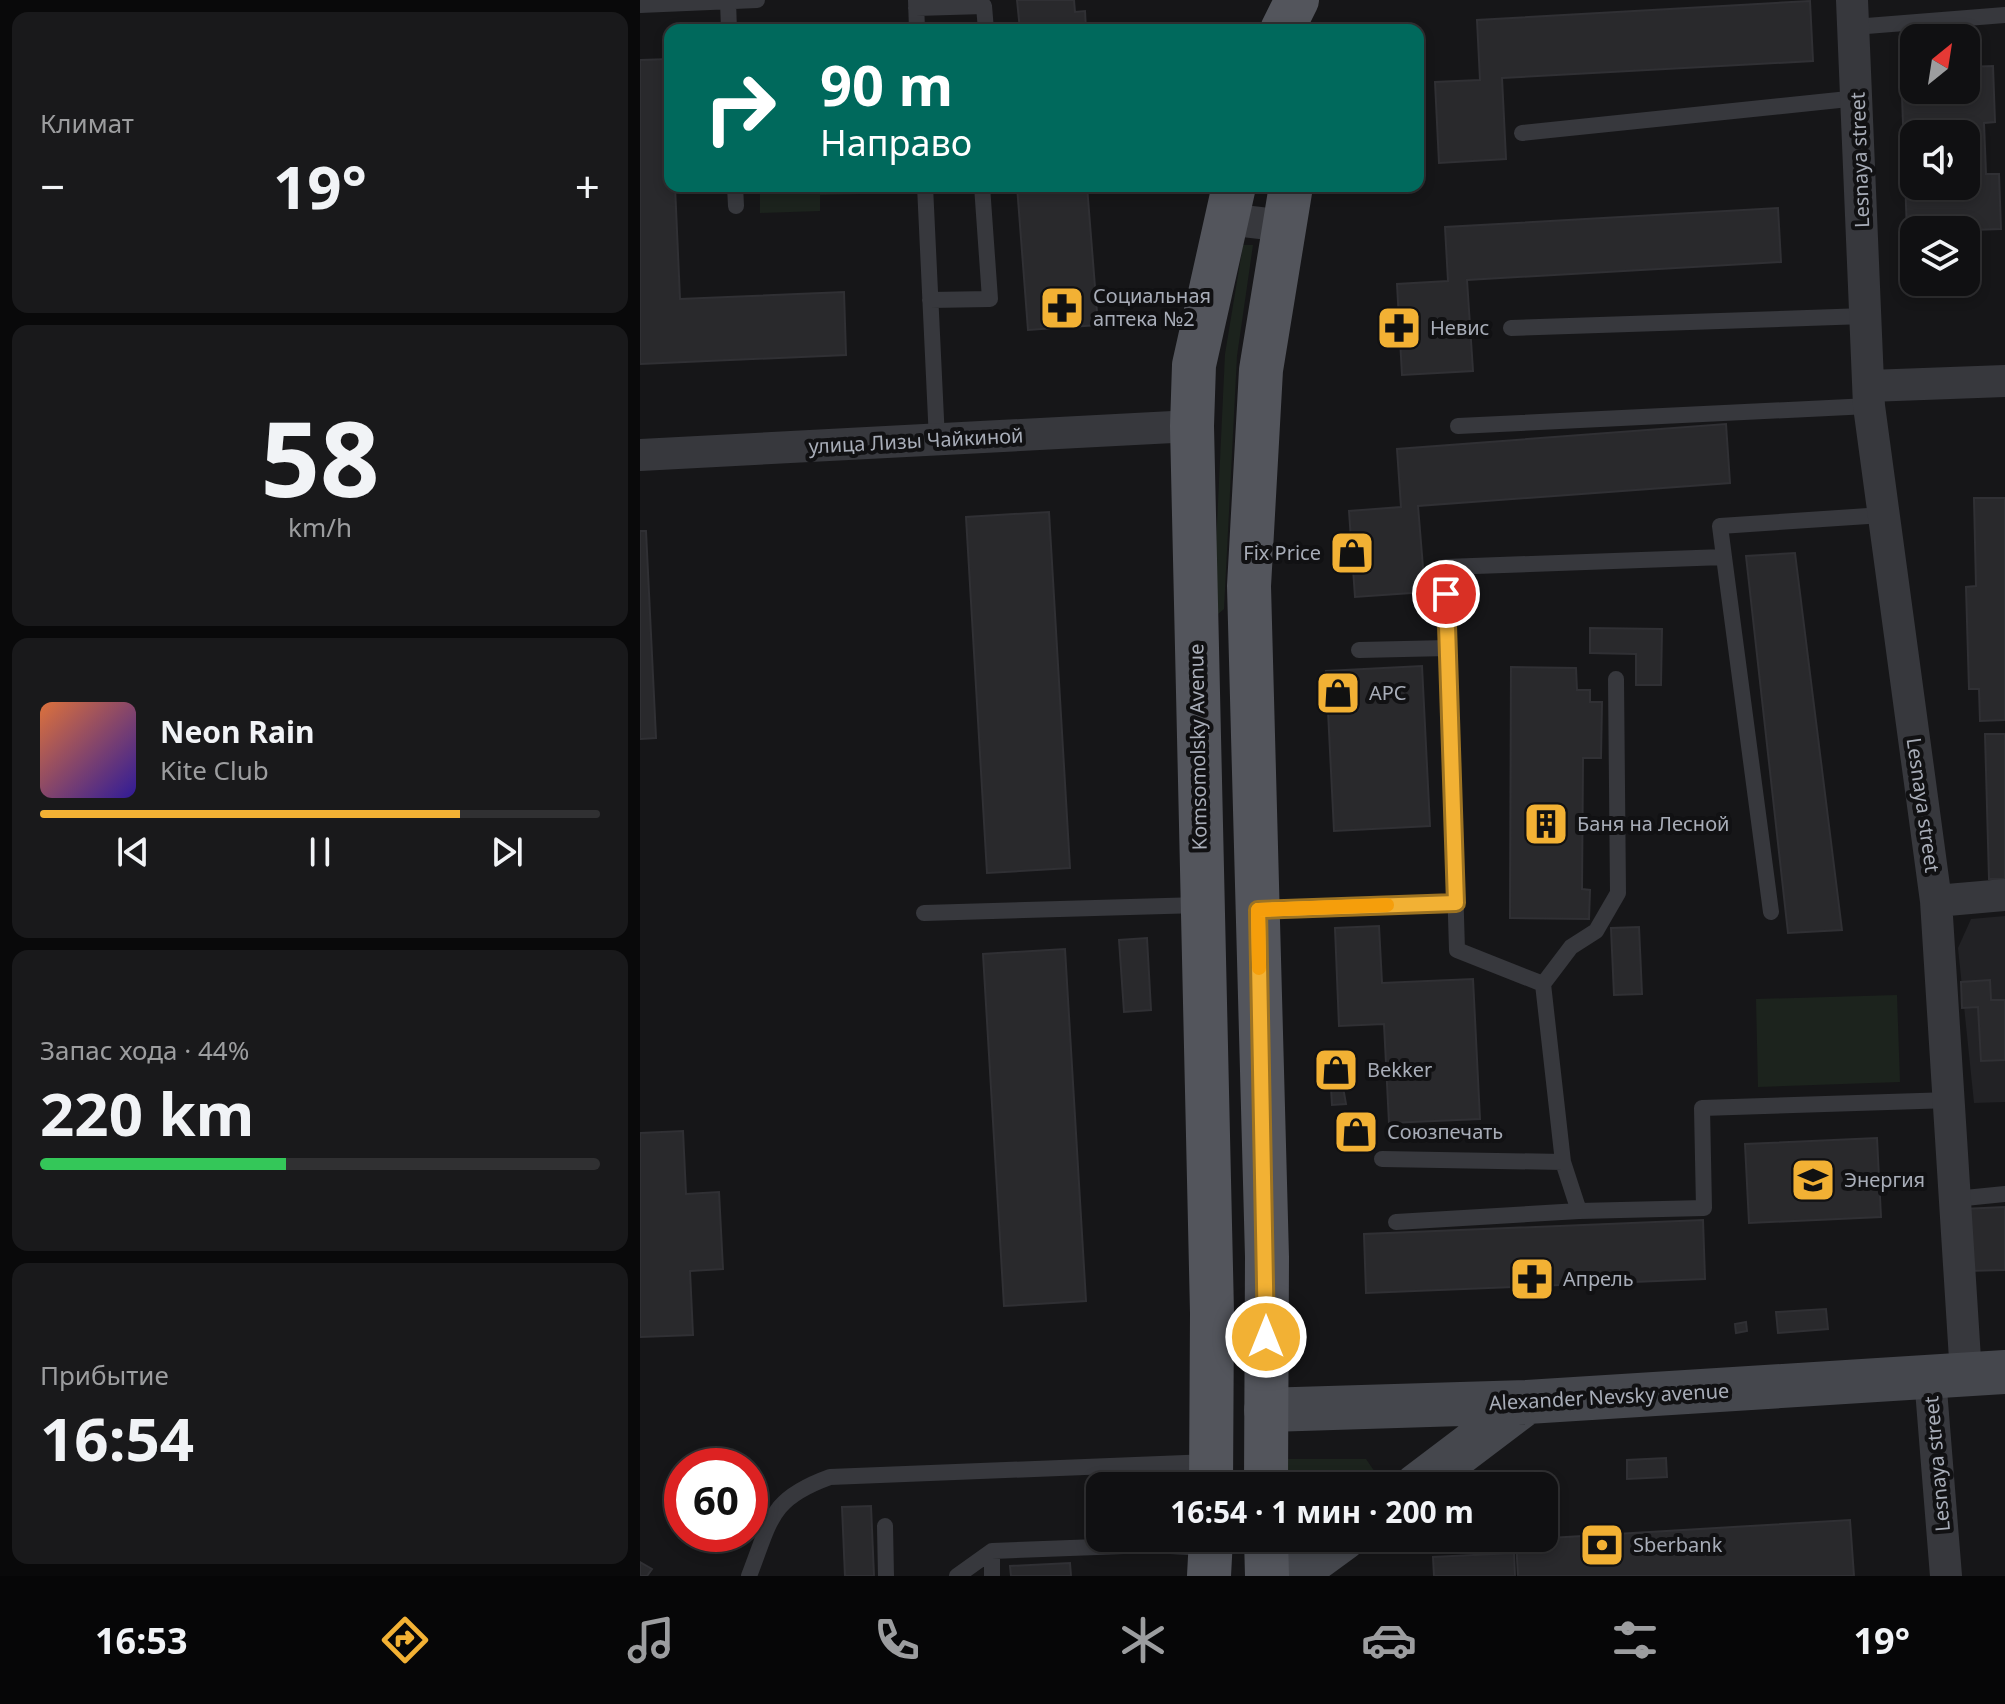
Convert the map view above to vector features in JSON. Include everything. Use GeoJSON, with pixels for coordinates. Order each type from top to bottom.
{"type":"FeatureCollection","features":[{"type":"Feature","properties":{"kind":"main road"},"geometry":{"type":"LineString","coordinates":[[1285,24],[1297,0]]}},
{"type":"Feature","properties":{"kind":"main road"},"geometry":{"type":"LineString","coordinates":[[1311,24],[1313,0]]}},
{"type":"Feature","properties":{"kind":"main road","name":"Komsomolsky Avenue"},"geometry":{"type":"LineString","coordinates":[[1202,905],[1192,426],[1194,365],[1230,203]]}},
{"type":"Feature","properties":{"kind":"main road"},"geometry":{"type":"LineString","coordinates":[[1266,1472],[1267,1257],[1249,586],[1261,370],[1288,206]]}},
{"type":"Feature","properties":{"kind":"main road"},"geometry":{"type":"LineString","coordinates":[[1202,905],[1212,1472]]}},
{"type":"Feature","properties":{"kind":"main road","name":"Alexander Nevsky avenue"},"geometry":{"type":"LineString","coordinates":[[1212,1410],[1527,1402],[1967,1375]]}},
{"type":"Feature","properties":{"kind":"main road"},"geometry":{"type":"LineString","coordinates":[[1434,1472],[1527,1402]]}},
{"type":"Feature","properties":{"kind":"main road"},"geometry":{"type":"LineString","coordinates":[[1266,1552],[1267,1576]]}},
{"type":"Feature","properties":{"kind":"main road"},"geometry":{"type":"LineString","coordinates":[[1292,1576],[1325,1552]]}},
{"type":"Feature","properties":{"kind":"street","name":"Lesnaya street"},"geometry":{"type":"LineString","coordinates":[[1853,14],[1869,396],[1936,901],[1951,1100],[1967,1375],[1946,1576]]}},
{"type":"Feature","properties":{"kind":"street"},"geometry":{"type":"LineString","coordinates":[[1230,203],[1288,206]]}},
{"type":"Feature","properties":{"kind":"street"},"geometry":{"type":"LineString","coordinates":[[1869,396],[2005,381]]}},
{"type":"Feature","properties":{"kind":"street","name":"улица Лизы Чайкиной"},"geometry":{"type":"LineString","coordinates":[[640,455],[1192,426]]}},
{"type":"Feature","properties":{"kind":"street"},"geometry":{"type":"LineString","coordinates":[[1936,901],[2005,895]]}},
{"type":"Feature","properties":{"kind":"lane"},"geometry":{"type":"LineString","coordinates":[[640,5],[757,0]]}},
{"type":"Feature","properties":{"kind":"lane"},"geometry":{"type":"LineString","coordinates":[[728,1],[729,24]]}},
{"type":"Feature","properties":{"kind":"lane"},"geometry":{"type":"LineString","coordinates":[[917,24],[916,4],[984,6],[986,24]]}},
{"type":"Feature","properties":{"kind":"lane"},"geometry":{"type":"LineString","coordinates":[[1853,14],[2005,15]]}},
{"type":"Feature","properties":{"kind":"lane"},"geometry":{"type":"LineString","coordinates":[[1522,133],[1858,98]]}},
{"type":"Feature","properties":{"kind":"lane"},"geometry":{"type":"LineString","coordinates":[[735,192],[736,206]]}},
{"type":"Feature","properties":{"kind":"lane"},"geometry":{"type":"LineString","coordinates":[[925,192],[937,440]]}},
{"type":"Feature","properties":{"kind":"lane"},"geometry":{"type":"LineString","coordinates":[[930,300],[990,299],[982,192]]}},
{"type":"Feature","properties":{"kind":"lane"},"geometry":{"type":"LineString","coordinates":[[1511,328],[1865,316]]}},
{"type":"Feature","properties":{"kind":"lane"},"geometry":{"type":"LineString","coordinates":[[1458,426],[1869,396]]}},
{"type":"Feature","properties":{"kind":"lane"},"geometry":{"type":"LineString","coordinates":[[1771,912],[1720,526],[1883,515]]}},
{"type":"Feature","properties":{"kind":"lane"},"geometry":{"type":"LineString","coordinates":[[1543,984],[1457,950],[1446,567],[1724,557]]}},
{"type":"Feature","properties":{"kind":"lane"},"geometry":{"type":"LineString","coordinates":[[1359,650],[1448,648]]}},
{"type":"Feature","properties":{"kind":"lane"},"geometry":{"type":"LineString","coordinates":[[1579,1211],[1563,1162],[1543,984],[1571,947],[1596,931],[1618,893],[1616,679]]}},
{"type":"Feature","properties":{"kind":"lane"},"geometry":{"type":"LineString","coordinates":[[1258,910],[1456,903]]}},
{"type":"Feature","properties":{"kind":"lane"},"geometry":{"type":"LineString","coordinates":[[924,913],[1202,905]]}},
{"type":"Feature","properties":{"kind":"lane"},"geometry":{"type":"LineString","coordinates":[[1396,1222],[1579,1211],[1704,1208],[1702,1108],[1951,1100]]}},
{"type":"Feature","properties":{"kind":"lane"},"geometry":{"type":"LineString","coordinates":[[1382,1159],[1563,1162]]}},
{"type":"Feature","properties":{"kind":"lane"},"geometry":{"type":"LineString","coordinates":[[1955,1199],[2005,1194]]}},
{"type":"Feature","properties":{"kind":"lane"},"geometry":{"type":"LineString","coordinates":[[749,1576],[775,1508],[798,1489],[830,1477],[1086,1475]]}},
{"type":"Feature","properties":{"kind":"lane"},"geometry":{"type":"LineString","coordinates":[[885,1526],[886,1576]]}},
{"type":"Feature","properties":{"kind":"lane"},"geometry":{"type":"LineString","coordinates":[[957,1576],[992,1551],[1151,1545],[1210,1554]]}},
{"type":"Feature","properties":{"kind":"lane"},"geometry":{"type":"LineString","coordinates":[[992,1551],[992,1576]]}},
{"type":"Feature","properties":{"kind":"shaded area"},"geometry":{"type":"Polygon","coordinates":[[[760,192],[901,192],[820,195],[820,211],[760,213],[760,192]]]}},
{"type":"Feature","properties":{"kind":"shaded area"},"geometry":{"type":"Polygon","coordinates":[[[1243,245],[1253,245],[1237,356],[1224,609],[1218,614],[1213,609],[1225,354],[1243,245]]]}},
{"type":"Feature","properties":{"kind":"shaded area"},"geometry":{"type":"Polygon","coordinates":[[[2005,916],[2005,1102],[1974,1103],[1958,948],[1971,919],[2005,916]]]}},
{"type":"Feature","properties":{"kind":"shaded area"},"geometry":{"type":"Polygon","coordinates":[[[1897,995],[1900,1082],[1758,1087],[1756,999],[1897,995]]]}},
{"type":"Feature","properties":{"kind":"shaded area"},"geometry":{"type":"Polygon","coordinates":[[[1283,1459],[1366,1459],[1375,1472],[1278,1472],[1283,1459]]]}},
{"type":"Feature","properties":{"kind":"building"},"geometry":{"type":"Polygon","coordinates":[[[1017,0],[1074,0],[1075,12],[1085,11],[1086,24],[1019,24],[1017,0]]]}},
{"type":"Feature","properties":{"kind":"building"},"geometry":{"type":"Polygon","coordinates":[[[1810,1],[1813,61],[1502,78],[1506,159],[1439,163],[1435,82],[1480,80],[1477,20],[1810,1]]]}},
{"type":"Feature","properties":{"kind":"building"},"geometry":{"type":"Polygon","coordinates":[[[664,59],[664,192],[675,192],[680,299],[844,292],[846,355],[640,364],[640,60],[664,59]]]}},
{"type":"Feature","properties":{"kind":"building"},"geometry":{"type":"Polygon","coordinates":[[[1980,66],[1993,66],[1995,122],[1984,123],[1986,174],[1999,174],[2001,229],[1980,230],[1980,216],[1906,216],[1906,200],[1980,200],[1980,120],[1903,120],[1902,104],[1980,104],[1980,66]]]}},
{"type":"Feature","properties":{"kind":"building"},"geometry":{"type":"Polygon","coordinates":[[[1017,192],[1087,192],[1098,325],[1028,330],[1017,192]]]}},
{"type":"Feature","properties":{"kind":"building"},"geometry":{"type":"Polygon","coordinates":[[[1778,208],[1781,262],[1467,280],[1473,371],[1402,375],[1397,284],[1448,281],[1445,227],[1778,208]]]}},
{"type":"Feature","properties":{"kind":"building"},"geometry":{"type":"Polygon","coordinates":[[[1726,424],[1730,483],[1418,506],[1425,592],[1355,597],[1349,511],[1401,507],[1397,449],[1726,424]]]}},
{"type":"Feature","properties":{"kind":"building"},"geometry":{"type":"Polygon","coordinates":[[[1974,498],[2005,498],[2005,720],[1980,721],[1979,689],[1969,689],[1966,587],[1976,586],[1974,498]]]}},
{"type":"Feature","properties":{"kind":"building"},"geometry":{"type":"Polygon","coordinates":[[[1049,512],[1070,868],[987,873],[966,517],[1049,512]]]}},
{"type":"Feature","properties":{"kind":"building"},"geometry":{"type":"Polygon","coordinates":[[[640,531],[646,531],[656,738],[640,739],[640,531]]]}},
{"type":"Feature","properties":{"kind":"building"},"geometry":{"type":"Polygon","coordinates":[[[1795,553],[1842,930],[1788,933],[1746,556],[1795,553]]]}},
{"type":"Feature","properties":{"kind":"building"},"geometry":{"type":"Polygon","coordinates":[[[1590,628],[1662,629],[1661,685],[1636,685],[1636,654],[1590,653],[1590,628]]]}},
{"type":"Feature","properties":{"kind":"building"},"geometry":{"type":"Polygon","coordinates":[[[1422,666],[1430,826],[1334,831],[1326,671],[1422,666]]]}},
{"type":"Feature","properties":{"kind":"building","name":"Баня на Лесной"},"geometry":{"type":"Polygon","coordinates":[[[1511,667],[1576,668],[1577,690],[1590,690],[1590,702],[1602,702],[1601,758],[1583,758],[1582,889],[1590,890],[1589,919],[1510,918],[1511,667]]]}},
{"type":"Feature","properties":{"kind":"building"},"geometry":{"type":"Polygon","coordinates":[[[1985,734],[2005,734],[2005,879],[1989,879],[1985,734]]]}},
{"type":"Feature","properties":{"kind":"building"},"geometry":{"type":"Polygon","coordinates":[[[1379,926],[1382,983],[1473,979],[1480,1119],[1389,1123],[1384,1024],[1339,1026],[1335,928],[1379,926]]]}},
{"type":"Feature","properties":{"kind":"building"},"geometry":{"type":"Polygon","coordinates":[[[1639,927],[1642,994],[1614,995],[1611,928],[1639,927]]]}},
{"type":"Feature","properties":{"kind":"building"},"geometry":{"type":"Polygon","coordinates":[[[1147,938],[1151,1010],[1124,1012],[1119,940],[1147,938]]]}},
{"type":"Feature","properties":{"kind":"building"},"geometry":{"type":"Polygon","coordinates":[[[1065,949],[1086,1301],[1004,1306],[983,954],[1065,949]]]}},
{"type":"Feature","properties":{"kind":"building"},"geometry":{"type":"Polygon","coordinates":[[[1990,980],[1991,1000],[2005,1000],[2005,1060],[1981,1061],[1978,1007],[1962,1008],[1961,982],[1990,980]]]}},
{"type":"Feature","properties":{"kind":"building","name":"Bekker"},"geometry":{"type":"Polygon","coordinates":[[[1340,1053],[1343,1087],[1331,1088],[1328,1054],[1340,1053]]]}},
{"type":"Feature","properties":{"kind":"building"},"geometry":{"type":"Polygon","coordinates":[[[1343,1087],[1346,1104],[1332,1105],[1331,1088],[1343,1087]]]}},
{"type":"Feature","properties":{"kind":"building"},"geometry":{"type":"Polygon","coordinates":[[[683,1131],[686,1194],[719,1192],[723,1269],[690,1271],[693,1335],[640,1337],[640,1133],[683,1131]]]}},
{"type":"Feature","properties":{"kind":"building","name":"Энергия"},"geometry":{"type":"Polygon","coordinates":[[[1877,1138],[1881,1217],[1749,1223],[1745,1144],[1877,1138]]]}},
{"type":"Feature","properties":{"kind":"building"},"geometry":{"type":"Polygon","coordinates":[[[2005,1207],[2005,1270],[1966,1271],[1963,1209],[2005,1207]]]}},
{"type":"Feature","properties":{"kind":"building"},"geometry":{"type":"Polygon","coordinates":[[[1703,1220],[1705,1279],[1366,1293],[1364,1234],[1703,1220]]]}},
{"type":"Feature","properties":{"kind":"building"},"geometry":{"type":"Polygon","coordinates":[[[1826,1309],[1828,1329],[1778,1333],[1776,1312],[1826,1309]]]}},
{"type":"Feature","properties":{"kind":"building"},"geometry":{"type":"Polygon","coordinates":[[[1746,1322],[1747,1331],[1736,1333],[1735,1324],[1746,1322]]]}},
{"type":"Feature","properties":{"kind":"building"},"geometry":{"type":"Polygon","coordinates":[[[1666,1458],[1667,1477],[1627,1479],[1627,1460],[1666,1458]]]}},
{"type":"Feature","properties":{"kind":"building"},"geometry":{"type":"Polygon","coordinates":[[[871,1506],[874,1576],[845,1576],[842,1507],[871,1506]]]}},
{"type":"Feature","properties":{"kind":"building"},"geometry":{"type":"Polygon","coordinates":[[[1850,1520],[1854,1576],[1518,1576],[1517,1552],[1558,1552],[1558,1537],[1850,1520]]]}},
{"type":"Feature","properties":{"kind":"building"},"geometry":{"type":"Polygon","coordinates":[[[1514,1553],[1515,1576],[1434,1576],[1433,1557],[1514,1553]]]}},
{"type":"Feature","properties":{"kind":"building"},"geometry":{"type":"Polygon","coordinates":[[[640,1562],[652,1569],[647,1576],[640,1576],[640,1562]]]}},
{"type":"Feature","properties":{"kind":"building"},"geometry":{"type":"Polygon","coordinates":[[[1070,1563],[1071,1576],[1011,1576],[1010,1566],[1070,1563]]]}},
{"type":"Feature","properties":{"kind":"slow traffic"},"geometry":{"type":"LineString","coordinates":[[1259,968],[1258,910],[1387,905]]}},
{"type":"Feature","properties":{"kind":"place","name":"Социальная аптека №2"},"geometry":{"type":"Point","coordinates":[1062,308]}},
{"type":"Feature","properties":{"kind":"place","name":"Невис"},"geometry":{"type":"Point","coordinates":[1399,328]}},
{"type":"Feature","properties":{"kind":"place","name":"Fix Price"},"geometry":{"type":"Point","coordinates":[1352,553]}},
{"type":"Feature","properties":{"kind":"place","name":"АРС"},"geometry":{"type":"Point","coordinates":[1338,693]}},
{"type":"Feature","properties":{"kind":"place","name":"Баня на Лесной"},"geometry":{"type":"Point","coordinates":[1546,824]}},
{"type":"Feature","properties":{"kind":"place","name":"Bekker"},"geometry":{"type":"Point","coordinates":[1336,1070]}},
{"type":"Feature","properties":{"kind":"place","name":"Союзпечать"},"geometry":{"type":"Point","coordinates":[1356,1132]}},
{"type":"Feature","properties":{"kind":"place","name":"Энергия"},"geometry":{"type":"Point","coordinates":[1813,1180]}},
{"type":"Feature","properties":{"kind":"place","name":"Апрель"},"geometry":{"type":"Point","coordinates":[1532,1279]}},
{"type":"Feature","properties":{"kind":"place","name":"Sberbank"},"geometry":{"type":"Point","coordinates":[1602,1545]}},
{"type":"Feature","properties":{"kind":"route"},"geometry":{"type":"LineString","coordinates":[[1266,1337],[1267,1257],[1258,910],[1456,903],[1446,594]]}}]}
